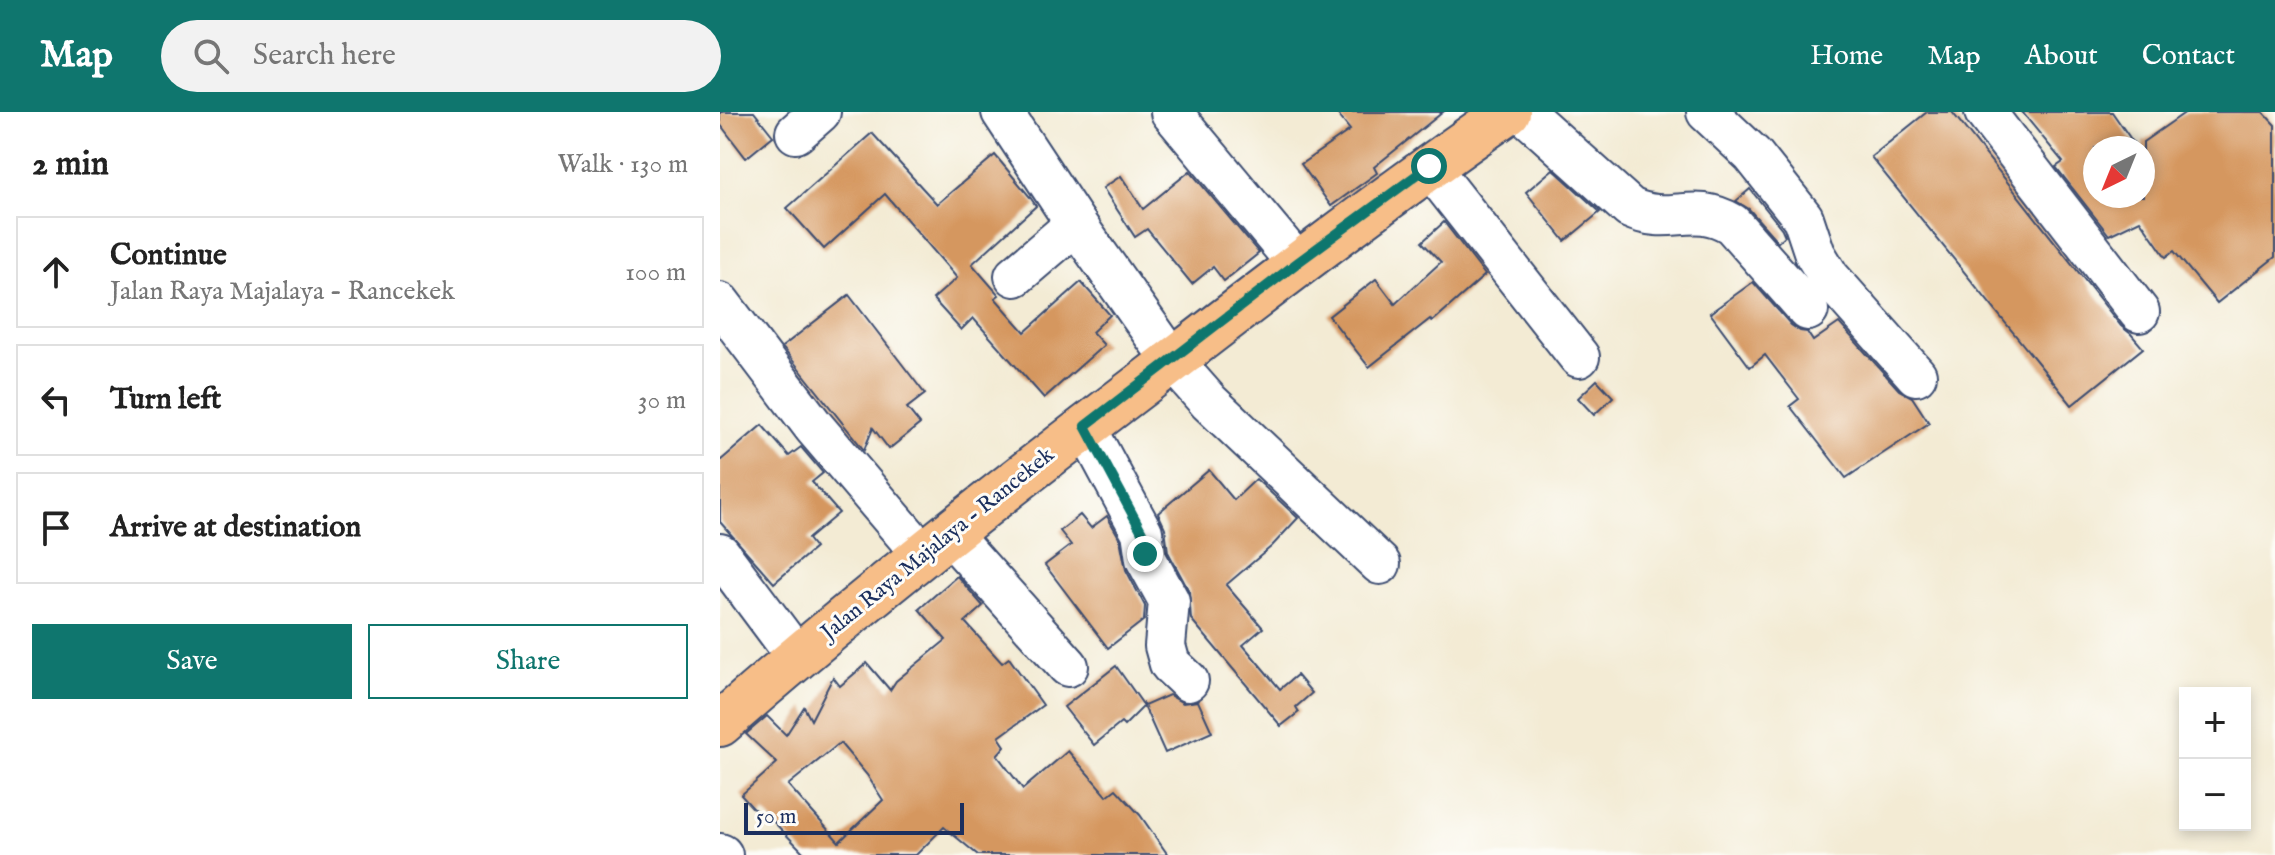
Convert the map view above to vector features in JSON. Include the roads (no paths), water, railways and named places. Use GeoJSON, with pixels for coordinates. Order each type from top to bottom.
{"type":"FeatureCollection","features":[{"type":"Feature","properties":{"kind":"main road","name":"Jalan Raya Majalaya - Rancekek"},"geometry":{"type":"LineString","coordinates":[[720,724],[797,657],[1085,426],[1297,263],[1508,112]]}},
{"type":"Feature","properties":{"kind":"street"},"geometry":{"type":"LineString","coordinates":[[1002,112],[1172,360],[1209,402],[1380,564]]}},
{"type":"Feature","properties":{"kind":"street"},"geometry":{"type":"LineString","coordinates":[[1171,112],[1297,263]]}},
{"type":"Feature","properties":{"kind":"street"},"geometry":{"type":"LineString","coordinates":[[1523,112],[1630,208],[1647,216],[1700,211],[1717,214],[1732,224],[1797,296],[1814,248]]}},
{"type":"Feature","properties":{"kind":"street"},"geometry":{"type":"LineString","coordinates":[[1707,112],[1753,155],[1795,207],[1803,218],[1821,266],[1916,375]]}},
{"type":"Feature","properties":{"kind":"street"},"geometry":{"type":"LineString","coordinates":[[1985,112],[2139,312]]}},
{"type":"Feature","properties":{"kind":"street"},"geometry":{"type":"LineString","coordinates":[[1429,166],[1579,357]]}},
{"type":"Feature","properties":{"kind":"street"},"geometry":{"type":"LineString","coordinates":[[1015,276],[1076,224]]}},
{"type":"Feature","properties":{"kind":"street"},"geometry":{"type":"LineString","coordinates":[[720,303],[829,447],[1068,666]]}},
{"type":"Feature","properties":{"kind":"street"},"geometry":{"type":"LineString","coordinates":[[1085,426],[1142,532],[1146,559],[1169,601],[1165,646],[1170,664],[1188,681]]}},
{"type":"Feature","properties":{"kind":"street"},"geometry":{"type":"LineString","coordinates":[[720,554],[797,657]]}}]}
